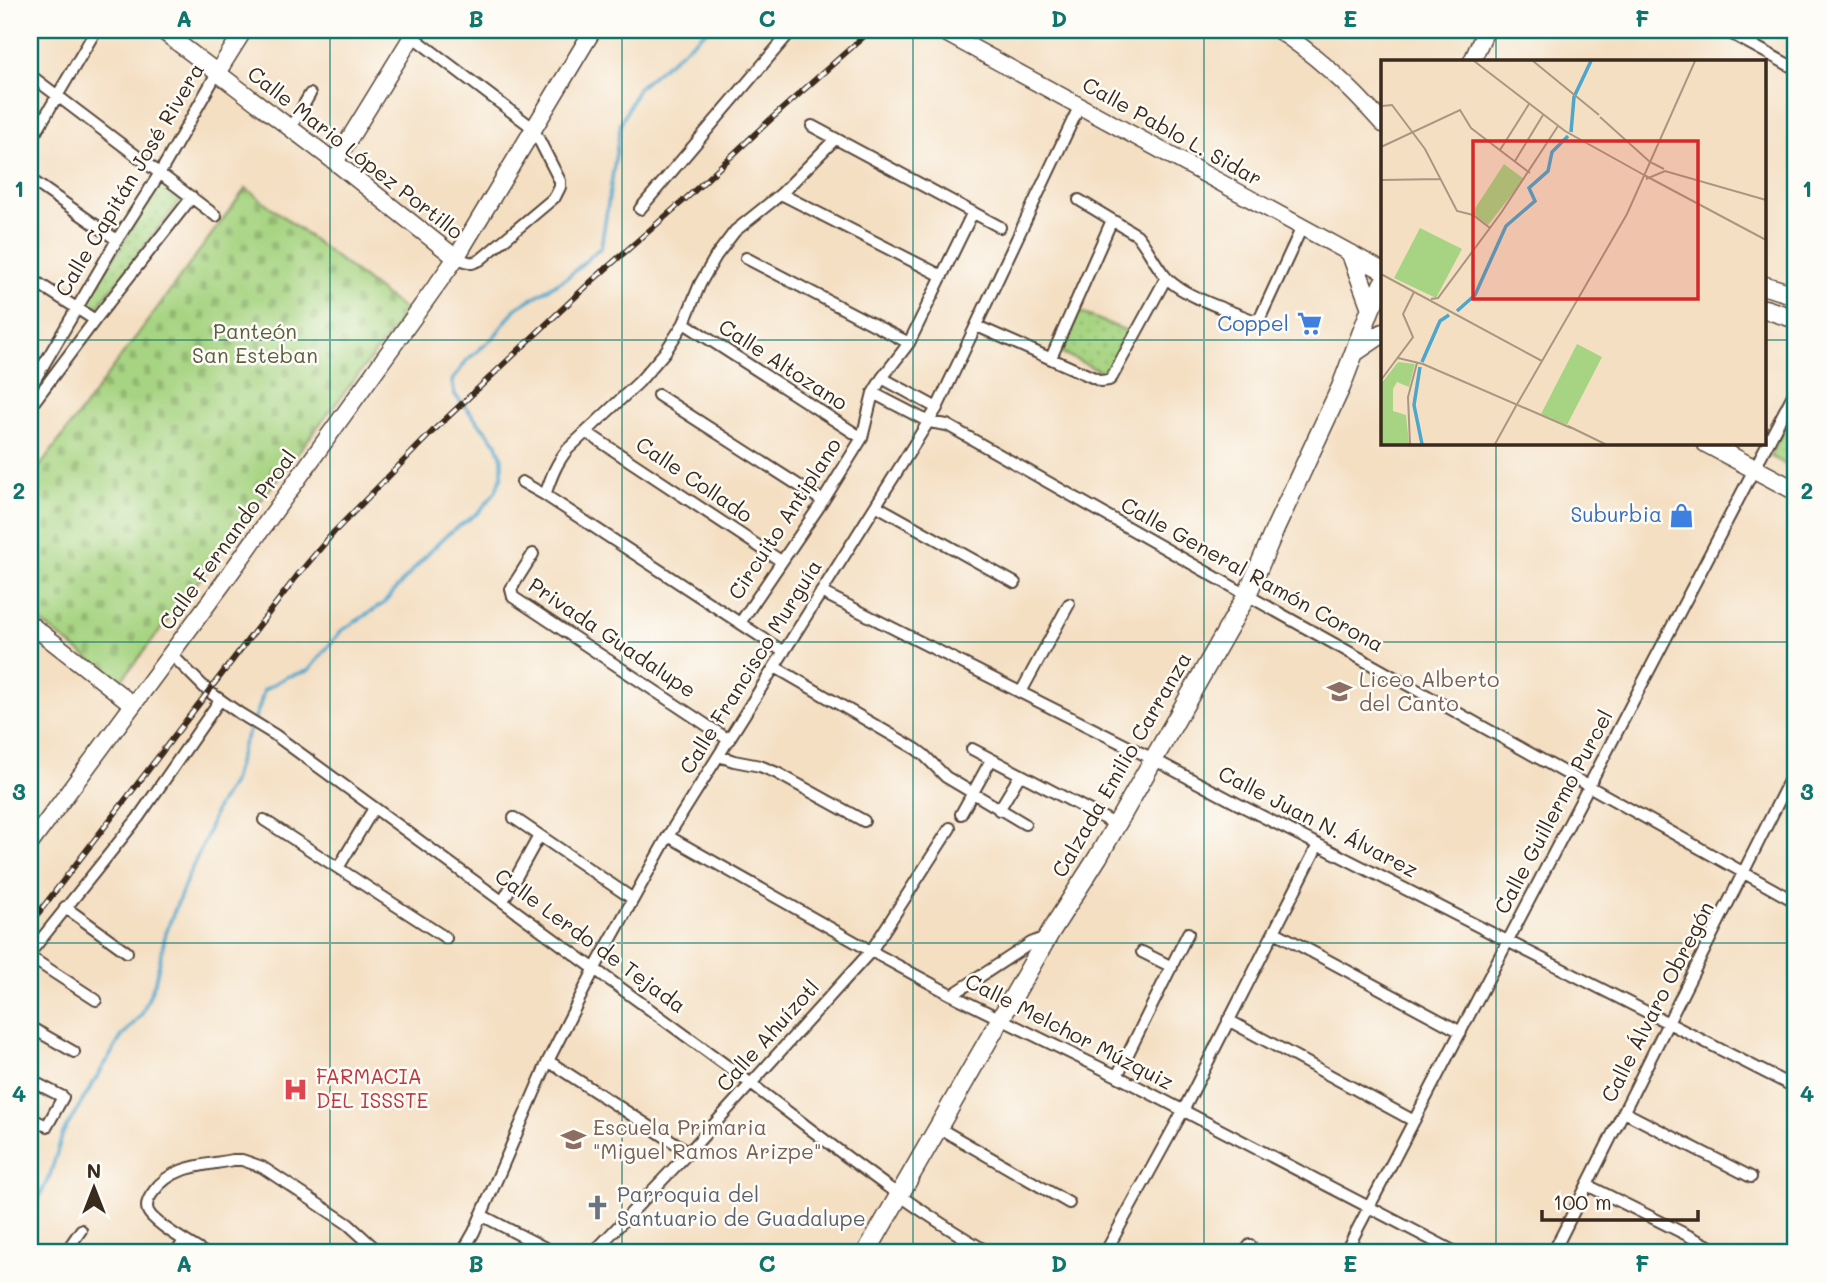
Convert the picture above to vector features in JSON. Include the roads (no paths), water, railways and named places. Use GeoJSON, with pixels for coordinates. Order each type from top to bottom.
{"type":"FeatureCollection","features":[{"type":"Feature","properties":{"kind":"main road"},"geometry":{"type":"LineString","coordinates":[[1350,254],[1371,308]]}},
{"type":"Feature","properties":{"kind":"main road","name":"Calzada Emilio Carranza"},"geometry":{"type":"LineString","coordinates":[[866,1253],[1048,936],[1098,857],[1247,595],[1381,287]]}},
{"type":"Feature","properties":{"kind":"main road"},"geometry":{"type":"LineString","coordinates":[[1766,309],[1796,319]]}},
{"type":"Feature","properties":{"kind":"main road"},"geometry":{"type":"LineString","coordinates":[[1355,352],[1381,336]]}},
{"type":"Feature","properties":{"kind":"main road"},"geometry":{"type":"LineString","coordinates":[[1708,444],[1796,491]]}},
{"type":"Feature","properties":{"kind":"street"},"geometry":{"type":"LineString","coordinates":[[30,142],[96,30]]}},
{"type":"Feature","properties":{"kind":"street","name":"Calle Mario López Portillo"},"geometry":{"type":"LineString","coordinates":[[161,30],[291,127],[456,258]]}},
{"type":"Feature","properties":{"kind":"street","name":"Calle Capitán José Rivera"},"geometry":{"type":"LineString","coordinates":[[30,388],[244,30]]}},
{"type":"Feature","properties":{"kind":"street","name":"Calle Fernando Proal"},"geometry":{"type":"LineString","coordinates":[[30,844],[171,654],[456,258],[593,30]]}},
{"type":"Feature","properties":{"kind":"street"},"geometry":{"type":"LineString","coordinates":[[640,209],[792,30]]}},
{"type":"Feature","properties":{"kind":"street","name":"Calle Pablo L. Sidar"},"geometry":{"type":"LineString","coordinates":[[940,30],[1077,109],[1381,270]]}},
{"type":"Feature","properties":{"kind":"street"},"geometry":{"type":"LineString","coordinates":[[1279,30],[1333,73],[1381,122]]}},
{"type":"Feature","properties":{"kind":"street"},"geometry":{"type":"LineString","coordinates":[[1472,60],[1486,30]]}},
{"type":"Feature","properties":{"kind":"street"},"geometry":{"type":"LineString","coordinates":[[1725,30],[1793,67],[1796,53]]}},
{"type":"Feature","properties":{"kind":"street"},"geometry":{"type":"LineString","coordinates":[[335,162],[411,32],[533,128],[560,181],[555,197],[480,260],[472,263],[456,258]]}},
{"type":"Feature","properties":{"kind":"street"},"geometry":{"type":"LineString","coordinates":[[30,75],[216,216]]}},
{"type":"Feature","properties":{"kind":"street"},"geometry":{"type":"LineString","coordinates":[[291,127],[310,94]]}},
{"type":"Feature","properties":{"kind":"street","name":"Calle Francisco Murguía"},"geometry":{"type":"LineString","coordinates":[[462,1253],[470,1241],[548,1061],[595,968],[668,836],[937,408],[1077,109]]}},
{"type":"Feature","properties":{"kind":"street"},"geometry":{"type":"LineString","coordinates":[[812,126],[1000,227]]}},
{"type":"Feature","properties":{"kind":"street"},"geometry":{"type":"LineString","coordinates":[[545,495],[559,459],[639,382],[665,352],[684,323],[700,284],[716,256],[736,231],[781,194],[835,139]]}},
{"type":"Feature","properties":{"kind":"street"},"geometry":{"type":"LineString","coordinates":[[30,179],[117,240]]}},
{"type":"Feature","properties":{"kind":"street"},"geometry":{"type":"LineString","coordinates":[[781,194],[942,276]]}},
{"type":"Feature","properties":{"kind":"street","name":"Calle Capitán José Rivera"},"geometry":{"type":"LineString","coordinates":[[30,407],[192,197]]}},
{"type":"Feature","properties":{"kind":"street"},"geometry":{"type":"LineString","coordinates":[[1079,200],[1137,235],[1166,278],[1201,299],[1253,320],[1258,320],[1302,227]]}},
{"type":"Feature","properties":{"kind":"street","name":"Circuito Antiplano"},"geometry":{"type":"LineString","coordinates":[[740,623],[823,501],[862,438],[873,393],[909,343],[972,212]]}},
{"type":"Feature","properties":{"kind":"street"},"geometry":{"type":"LineString","coordinates":[[1051,358],[1112,220]]}},
{"type":"Feature","properties":{"kind":"street"},"geometry":{"type":"LineString","coordinates":[[746,258],[909,343]]}},
{"type":"Feature","properties":{"kind":"street"},"geometry":{"type":"LineString","coordinates":[[30,278],[95,320]]}},
{"type":"Feature","properties":{"kind":"street"},"geometry":{"type":"LineString","coordinates":[[977,326],[1101,381],[1109,380],[1166,278]]}},
{"type":"Feature","properties":{"kind":"street","name":"Calle Altozano"},"geometry":{"type":"LineString","coordinates":[[684,323],[862,438]]}},
{"type":"Feature","properties":{"kind":"street"},"geometry":{"type":"LineString","coordinates":[[882,378],[937,408]]}},
{"type":"Feature","properties":{"kind":"street","name":"Calle Guillermo Purcel"},"geometry":{"type":"LineString","coordinates":[[1345,1253],[1796,389]]}},
{"type":"Feature","properties":{"kind":"street","name":"Calle General Ramón Corona"},"geometry":{"type":"LineString","coordinates":[[873,393],[929,422],[947,425],[1796,902]]}},
{"type":"Feature","properties":{"kind":"street"},"geometry":{"type":"LineString","coordinates":[[658,395],[823,501]]}},
{"type":"Feature","properties":{"kind":"street","name":"Calle General Ramón Corona"},"geometry":{"type":"LineString","coordinates":[[937,408],[947,425]]}},
{"type":"Feature","properties":{"kind":"street","name":"Calle Collado"},"geometry":{"type":"LineString","coordinates":[[586,432],[781,561]]}},
{"type":"Feature","properties":{"kind":"street","name":"Circuito Antiplano"},"geometry":{"type":"LineString","coordinates":[[522,482],[784,652]]}},
{"type":"Feature","properties":{"kind":"street"},"geometry":{"type":"LineString","coordinates":[[877,506],[1015,583]]}},
{"type":"Feature","properties":{"kind":"street","name":"Privada Guadalupe"},"geometry":{"type":"LineString","coordinates":[[533,554],[511,589],[513,597],[729,740]]}},
{"type":"Feature","properties":{"kind":"street","name":"Calle Juan N. Álvarez"},"geometry":{"type":"LineString","coordinates":[[821,592],[1796,1088]]}},
{"type":"Feature","properties":{"kind":"street"},"geometry":{"type":"LineString","coordinates":[[1021,692],[1069,604]]}},
{"type":"Feature","properties":{"kind":"street"},"geometry":{"type":"LineString","coordinates":[[30,624],[132,704]]}},
{"type":"Feature","properties":{"kind":"street","name":"Calle Lerdo de Tejada"},"geometry":{"type":"LineString","coordinates":[[171,654],[220,700],[275,735],[900,1195],[969,1242],[990,1253]]}},
{"type":"Feature","properties":{"kind":"street"},"geometry":{"type":"LineString","coordinates":[[775,667],[916,749],[946,777],[1025,824]]}},
{"type":"Feature","properties":{"kind":"street"},"geometry":{"type":"LineString","coordinates":[[96,1000],[30,955],[65,907],[138,818],[220,700]]}},
{"type":"Feature","properties":{"kind":"street"},"geometry":{"type":"LineString","coordinates":[[972,749],[1115,824]]}},
{"type":"Feature","properties":{"kind":"street"},"geometry":{"type":"LineString","coordinates":[[719,756],[777,773],[864,821]]}},
{"type":"Feature","properties":{"kind":"street"},"geometry":{"type":"LineString","coordinates":[[961,814],[991,760]]}},
{"type":"Feature","properties":{"kind":"street","name":"Calle Álvaro Obregón"},"geometry":{"type":"LineString","coordinates":[[1553,1253],[1796,767]]}},
{"type":"Feature","properties":{"kind":"street"},"geometry":{"type":"LineString","coordinates":[[999,810],[1020,775]]}},
{"type":"Feature","properties":{"kind":"street"},"geometry":{"type":"LineString","coordinates":[[338,868],[374,808]]}},
{"type":"Feature","properties":{"kind":"street"},"geometry":{"type":"LineString","coordinates":[[514,818],[633,899]]}},
{"type":"Feature","properties":{"kind":"street"},"geometry":{"type":"LineString","coordinates":[[264,820],[446,938]]}},
{"type":"Feature","properties":{"kind":"street","name":"Calle Ahuízotl"},"geometry":{"type":"LineString","coordinates":[[593,1253],[689,1152],[871,951],[950,828]]}},
{"type":"Feature","properties":{"kind":"street"},"geometry":{"type":"LineString","coordinates":[[503,901],[539,836]]}},
{"type":"Feature","properties":{"kind":"street","name":"Calle Melchor Múzquiz"},"geometry":{"type":"LineString","coordinates":[[668,836],[952,995],[1117,1076],[1457,1253]]}},
{"type":"Feature","properties":{"kind":"street"},"geometry":{"type":"LineString","coordinates":[[1105,1253],[1183,1111],[1318,845]]}},
{"type":"Feature","properties":{"kind":"street"},"geometry":{"type":"LineString","coordinates":[[65,907],[127,952]]}},
{"type":"Feature","properties":{"kind":"street"},"geometry":{"type":"LineString","coordinates":[[1275,932],[1461,1032]]}},
{"type":"Feature","properties":{"kind":"street"},"geometry":{"type":"LineString","coordinates":[[1117,1076],[1188,933]]}},
{"type":"Feature","properties":{"kind":"street"},"geometry":{"type":"LineString","coordinates":[[952,995],[1031,943],[1048,936]]}},
{"type":"Feature","properties":{"kind":"street"},"geometry":{"type":"LineString","coordinates":[[1142,953],[1172,967]]}},
{"type":"Feature","properties":{"kind":"street"},"geometry":{"type":"LineString","coordinates":[[1228,1020],[1414,1121]]}},
{"type":"Feature","properties":{"kind":"street"},"geometry":{"type":"LineString","coordinates":[[30,1027],[74,1052]]}},
{"type":"Feature","properties":{"kind":"street"},"geometry":{"type":"LineString","coordinates":[[548,1061],[689,1152]]}},
{"type":"Feature","properties":{"kind":"street"},"geometry":{"type":"LineString","coordinates":[[30,1080],[62,1097],[47,1126],[30,1118]]}},
{"type":"Feature","properties":{"kind":"street"},"geometry":{"type":"LineString","coordinates":[[1624,1112],[1751,1177]]}},
{"type":"Feature","properties":{"kind":"street"},"geometry":{"type":"LineString","coordinates":[[939,1128],[1069,1203]]}},
{"type":"Feature","properties":{"kind":"street"},"geometry":{"type":"LineString","coordinates":[[205,1253],[154,1218],[148,1212],[147,1205],[166,1177],[175,1172],[233,1160],[242,1160],[262,1167],[348,1224],[380,1253]]}},
{"type":"Feature","properties":{"kind":"street"},"geometry":{"type":"LineString","coordinates":[[1587,1185],[1723,1253]]}},
{"type":"Feature","properties":{"kind":"street"},"geometry":{"type":"LineString","coordinates":[[481,1215],[555,1253]]}},
{"type":"Feature","properties":{"kind":"street"},"geometry":{"type":"LineString","coordinates":[[65,1253],[81,1230]]}},
{"type":"Feature","properties":{"kind":"street"},"geometry":{"type":"LineString","coordinates":[[176,1253],[184,1241]]}},
{"type":"Feature","properties":{"kind":"waterway"},"geometry":{"type":"LineString","coordinates":[[30,1217],[50,1175],[63,1133],[122,1036],[142,1014],[155,982],[166,932],[216,809],[233,781],[243,745],[264,690],[286,677],[308,671],[341,631],[383,604],[430,551],[479,512],[496,491],[502,475],[502,459],[497,444],[455,395],[452,381],[467,360],[494,337],[515,309],[569,276],[601,247],[621,123],[638,88],[707,30]]}},
{"type":"Feature","properties":{"kind":"railway"},"geometry":{"type":"LineString","coordinates":[[30,924],[297,576],[334,532],[433,431],[593,280],[871,30]]}},
{"type":"Feature","properties":{"kind":"place","name":"Coppel"},"geometry":{"type":"Point","coordinates":[1309,324]}},
{"type":"Feature","properties":{"kind":"place","name":"Suburbia"},"geometry":{"type":"Point","coordinates":[1682,515]}},
{"type":"Feature","properties":{"kind":"place","name":"Liceo Alberto del Canto"},"geometry":{"type":"Point","coordinates":[1339,692]}},
{"type":"Feature","properties":{"kind":"place","name":"FARMACIA DEL ISSSTE"},"geometry":{"type":"Point","coordinates":[296,1089]}},
{"type":"Feature","properties":{"kind":"place","name":"Escuela Primaria \"Miguel Ramos Arizpe\""},"geometry":{"type":"Point","coordinates":[573,1140]}},
{"type":"Feature","properties":{"kind":"place","name":"Parroquia del Santuario de Guadalupe"},"geometry":{"type":"Point","coordinates":[597,1207]}},
{"type":"Feature","properties":{"kind":"park label","name":"Panteón San Esteban"},"geometry":{"type":"Point","coordinates":[255,344]}}]}
